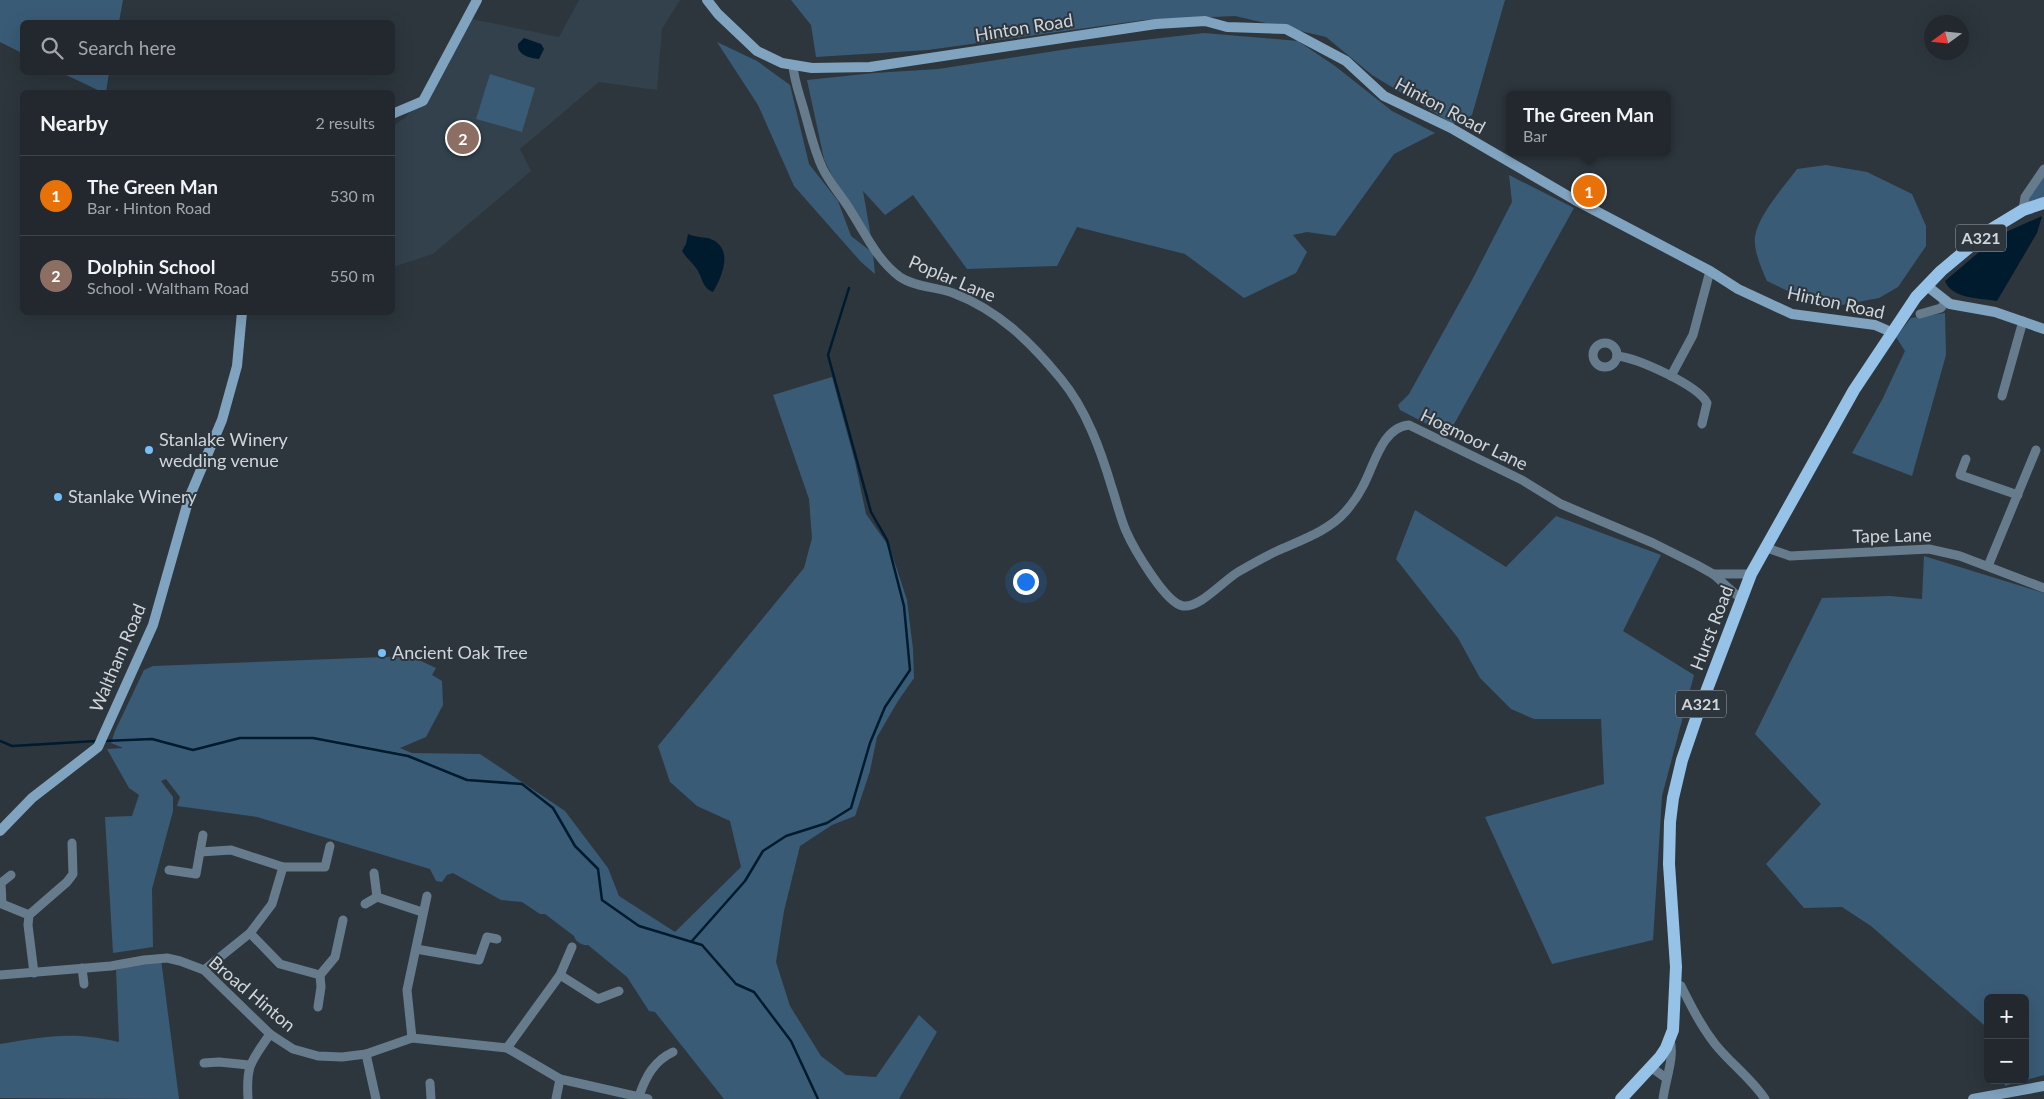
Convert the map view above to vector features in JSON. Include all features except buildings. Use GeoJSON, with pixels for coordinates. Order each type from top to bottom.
{"type":"FeatureCollection","features":[{"type":"Feature","properties":{"kind":"main road","name":"A321"},"geometry":{"type":"LineString","coordinates":[[1891,332],[1926,286],[1940,271],[1990,230],[2023,210],[2044,203]]}},
{"type":"Feature","properties":{"kind":"main road","name":"Hurst Road"},"geometry":{"type":"LineString","coordinates":[[1621,1099],[1652,1068],[1666,1048],[1673,1030],[1676,1010],[1676,984],[1669,864],[1670,822],[1673,798],[1682,760],[1751,574],[1850,397],[1891,332]]}},
{"type":"Feature","properties":{"kind":"street"},"geometry":{"type":"LineString","coordinates":[[395,113],[423,101],[477,0]]}},
{"type":"Feature","properties":{"kind":"street","name":"Hinton Road"},"geometry":{"type":"LineString","coordinates":[[707,0],[718,14],[757,51],[770,58],[793,65],[836,69],[870,68],[1156,24],[1205,21],[1227,27],[1286,29],[1346,61],[1384,96],[1451,128],[1575,200],[1710,270],[1738,290],[1792,314],[1875,325],[1891,332]]}},
{"type":"Feature","properties":{"kind":"street","name":"Poplar Lane"},"geometry":{"type":"LineString","coordinates":[[793,65],[822,168],[853,214],[861,231],[880,256],[901,278],[949,292],[989,310],[1024,337],[1063,382],[1089,428],[1102,459],[1127,534],[1141,559],[1165,593],[1178,604],[1184,606]]}},
{"type":"Feature","properties":{"kind":"street"},"geometry":{"type":"LineString","coordinates":[[2023,210],[2025,198],[2044,169]]}},
{"type":"Feature","properties":{"kind":"street"},"geometry":{"type":"LineString","coordinates":[[1671,376],[1693,335],[1710,270]]}},
{"type":"Feature","properties":{"kind":"street"},"geometry":{"type":"LineString","coordinates":[[1926,286],[1946,302],[1995,312],[2044,329]]}},
{"type":"Feature","properties":{"kind":"street"},"geometry":{"type":"LineString","coordinates":[[1920,314],[1941,308],[1946,302]]}},
{"type":"Feature","properties":{"kind":"street","name":"Waltham Road"},"geometry":{"type":"LineString","coordinates":[[0,831],[32,798],[98,747],[153,625],[189,498],[222,420],[238,366],[242,315]]}},
{"type":"Feature","properties":{"kind":"street"},"geometry":{"type":"LineString","coordinates":[[2002,396],[2023,321]]}},
{"type":"Feature","properties":{"kind":"street"},"geometry":{"type":"LineString","coordinates":[[1617,356],[1634,359],[1671,376],[1705,399],[1707,408],[1702,424]]}},
{"type":"Feature","properties":{"kind":"street","name":"Hogmoor Lane"},"geometry":{"type":"LineString","coordinates":[[1184,606],[1198,602],[1242,570],[1322,530],[1346,512],[1363,487],[1381,448],[1393,431],[1405,425],[1413,426],[1443,440],[1522,480],[1561,504],[1653,543],[1713,574],[1741,599]]}},
{"type":"Feature","properties":{"kind":"street"},"geometry":{"type":"LineString","coordinates":[[1988,566],[2036,450]]}},
{"type":"Feature","properties":{"kind":"street"},"geometry":{"type":"LineString","coordinates":[[1966,459],[1960,475],[2018,495]]}},
{"type":"Feature","properties":{"kind":"street","name":"Tape Lane"},"geometry":{"type":"LineString","coordinates":[[1766,548],[1790,556],[1929,549],[1960,556],[2044,588]]}},
{"type":"Feature","properties":{"kind":"street","name":"Hogmoor Lane"},"geometry":{"type":"LineString","coordinates":[[1713,574],[1751,574]]}},
{"type":"Feature","properties":{"kind":"street"},"geometry":{"type":"LineString","coordinates":[[169,870],[196,874],[203,836]]}},
{"type":"Feature","properties":{"kind":"street"},"geometry":{"type":"LineString","coordinates":[[34,973],[28,925],[29,915],[67,882],[73,874],[72,843]]}},
{"type":"Feature","properties":{"kind":"street"},"geometry":{"type":"LineString","coordinates":[[200,852],[232,850],[283,867],[325,867],[330,846]]}},
{"type":"Feature","properties":{"kind":"street"},"geometry":{"type":"LineString","coordinates":[[73,860],[82,858]]}},
{"type":"Feature","properties":{"kind":"street"},"geometry":{"type":"LineString","coordinates":[[204,970],[250,934],[272,904],[283,867]]}},
{"type":"Feature","properties":{"kind":"street"},"geometry":{"type":"LineString","coordinates":[[11,874],[1,881],[2,904],[29,915]]}},
{"type":"Feature","properties":{"kind":"street"},"geometry":{"type":"LineString","coordinates":[[374,874],[377,897]]}},
{"type":"Feature","properties":{"kind":"street"},"geometry":{"type":"LineString","coordinates":[[412,1038],[407,990],[422,912],[427,896]]}},
{"type":"Feature","properties":{"kind":"street"},"geometry":{"type":"LineString","coordinates":[[365,904],[377,897],[422,912]]}},
{"type":"Feature","properties":{"kind":"street"},"geometry":{"type":"LineString","coordinates":[[318,1007],[322,987],[320,975],[335,957],[339,946],[343,920]]}},
{"type":"Feature","properties":{"kind":"street"},"geometry":{"type":"LineString","coordinates":[[250,934],[280,964],[320,975]]}},
{"type":"Feature","properties":{"kind":"street"},"geometry":{"type":"LineString","coordinates":[[479,960],[488,937],[497,939]]}},
{"type":"Feature","properties":{"kind":"street"},"geometry":{"type":"LineString","coordinates":[[507,1048],[560,975],[572,947]]}},
{"type":"Feature","properties":{"kind":"street"},"geometry":{"type":"LineString","coordinates":[[416,949],[479,960],[489,964]]}},
{"type":"Feature","properties":{"kind":"street","name":"Broad Hinton"},"geometry":{"type":"LineString","coordinates":[[0,975],[111,966],[167,958],[204,970],[270,1034],[293,1049],[318,1056],[342,1057],[366,1054],[412,1038],[507,1048],[560,1079],[643,1097]]}},
{"type":"Feature","properties":{"kind":"street"},"geometry":{"type":"LineString","coordinates":[[82,968],[84,984]]}},
{"type":"Feature","properties":{"kind":"street"},"geometry":{"type":"LineString","coordinates":[[560,975],[598,999]]}},
{"type":"Feature","properties":{"kind":"street"},"geometry":{"type":"LineString","coordinates":[[1676,984],[1680,986],[1715,1044],[1765,1099]]}},
{"type":"Feature","properties":{"kind":"street"},"geometry":{"type":"LineString","coordinates":[[598,999],[619,991]]}},
{"type":"Feature","properties":{"kind":"street"},"geometry":{"type":"LineString","coordinates":[[596,1009],[598,999]]}},
{"type":"Feature","properties":{"kind":"street"},"geometry":{"type":"LineString","coordinates":[[1676,1010],[1691,1007]]}},
{"type":"Feature","properties":{"kind":"street"},"geometry":{"type":"LineString","coordinates":[[248,1099],[249,1065],[270,1034]]}},
{"type":"Feature","properties":{"kind":"street"},"geometry":{"type":"LineString","coordinates":[[1663,1099],[1671,1053],[1670,1040]]}},
{"type":"Feature","properties":{"kind":"street"},"geometry":{"type":"LineString","coordinates":[[643,1097],[645,1078],[661,1058],[673,1052]]}},
{"type":"Feature","properties":{"kind":"street"},"geometry":{"type":"LineString","coordinates":[[366,1054],[376,1099]]}},
{"type":"Feature","properties":{"kind":"street"},"geometry":{"type":"LineString","coordinates":[[204,1063],[219,1062],[249,1065]]}},
{"type":"Feature","properties":{"kind":"street"},"geometry":{"type":"LineString","coordinates":[[1652,1068],[1666,1078]]}},
{"type":"Feature","properties":{"kind":"street"},"geometry":{"type":"LineString","coordinates":[[556,1099],[560,1079]]}},
{"type":"Feature","properties":{"kind":"street"},"geometry":{"type":"LineString","coordinates":[[430,1084],[431,1099]]}},
{"type":"Feature","properties":{"kind":"street"},"geometry":{"type":"LineString","coordinates":[[1973,1099],[2044,1086]]}},
{"type":"Feature","properties":{"kind":"shaded area"},"geometry":{"type":"Polygon","coordinates":[[[0,0],[123,0],[119,20],[20,20],[20,52],[0,42],[0,0]]]}},
{"type":"Feature","properties":{"kind":"shaded area"},"geometry":{"type":"Polygon","coordinates":[[[579,0],[680,0],[662,29],[657,90],[599,82],[520,149],[531,171],[433,254],[395,266],[395,125],[406,117],[472,19],[559,37],[579,0]]]}},
{"type":"Feature","properties":{"kind":"shaded area"},"geometry":{"type":"Polygon","coordinates":[[[791,0],[1505,0],[1472,115],[1453,124],[1372,75],[1326,37],[1235,16],[1144,20],[928,50],[816,57],[811,25],[791,0]]]}},
{"type":"Feature","properties":{"kind":"shaded area"},"geometry":{"type":"Polygon","coordinates":[[[1204,33],[1298,41],[1335,66],[1392,111],[1435,133],[1394,154],[1335,236],[1307,232],[1293,235],[1307,252],[1296,273],[1244,298],[1185,254],[1077,227],[1057,266],[967,269],[913,195],[885,215],[863,191],[871,237],[834,180],[824,159],[807,80],[938,69],[1075,48],[1204,33]]]}},
{"type":"Feature","properties":{"kind":"shaded area"},"geometry":{"type":"Polygon","coordinates":[[[524,38],[541,44],[544,49],[539,59],[528,57],[519,51],[518,44],[524,38]]]}},
{"type":"Feature","properties":{"kind":"shaded area"},"geometry":{"type":"Polygon","coordinates":[[[717,42],[757,61],[790,85],[809,164],[838,201],[851,236],[873,253],[875,274],[861,262],[794,186],[758,105],[717,42]]]}},
{"type":"Feature","properties":{"kind":"shaded area"},"geometry":{"type":"Polygon","coordinates":[[[490,74],[535,88],[522,132],[476,119],[490,74]]]}},
{"type":"Feature","properties":{"kind":"shaded area"},"geometry":{"type":"Polygon","coordinates":[[[66,75],[109,75],[106,90],[98,90],[66,75]]]}},
{"type":"Feature","properties":{"kind":"shaded area"},"geometry":{"type":"Polygon","coordinates":[[[1826,165],[1867,172],[1912,194],[1926,226],[1926,246],[1898,287],[1879,298],[1831,307],[1804,299],[1767,281],[1761,268],[1755,244],[1755,235],[1758,225],[1770,205],[1797,169],[1826,165]]]}},
{"type":"Feature","properties":{"kind":"shaded area"},"geometry":{"type":"Polygon","coordinates":[[[1509,175],[1574,208],[1448,435],[1400,410],[1398,405],[1409,394],[1471,282],[1512,202],[1509,175]]]}},
{"type":"Feature","properties":{"kind":"shaded area"},"geometry":{"type":"Polygon","coordinates":[[[2044,175],[2044,199],[2023,207],[2044,175]]]}},
{"type":"Feature","properties":{"kind":"shaded area"},"geometry":{"type":"Polygon","coordinates":[[[2042,216],[2037,233],[1997,301],[1967,297],[1949,287],[1945,281],[1999,235],[2042,216]]]}},
{"type":"Feature","properties":{"kind":"shaded area"},"geometry":{"type":"Polygon","coordinates":[[[688,234],[715,241],[723,252],[724,266],[713,292],[704,285],[698,271],[682,251],[688,234]]]}},
{"type":"Feature","properties":{"kind":"shaded area"},"geometry":{"type":"Polygon","coordinates":[[[1945,313],[1946,355],[1912,476],[1852,453],[1882,400],[1905,351],[1896,337],[1911,318],[1945,313]]]}},
{"type":"Feature","properties":{"kind":"shaded area"},"geometry":{"type":"Polygon","coordinates":[[[832,377],[855,462],[866,514],[890,548],[907,600],[913,649],[914,678],[877,737],[870,771],[855,816],[832,825],[800,846],[784,911],[776,962],[790,1006],[821,1056],[846,1075],[876,1077],[919,1015],[937,1032],[899,1099],[724,1099],[655,1012],[649,1011],[627,977],[588,945],[579,943],[574,936],[545,914],[540,914],[522,902],[501,900],[453,873],[447,875],[442,882],[436,881],[430,869],[257,817],[177,806],[180,797],[166,779],[161,781],[173,797],[173,811],[152,889],[153,947],[113,953],[105,817],[132,816],[139,795],[129,788],[107,749],[123,748],[111,743],[144,670],[153,666],[410,656],[436,668],[432,675],[442,681],[443,705],[426,737],[400,748],[412,753],[480,754],[565,811],[608,868],[619,896],[675,932],[741,867],[730,821],[697,806],[670,782],[658,746],[804,568],[812,538],[809,499],[773,395],[832,377]]]}},
{"type":"Feature","properties":{"kind":"shaded area"},"geometry":{"type":"Polygon","coordinates":[[[1415,510],[1506,567],[1556,516],[1661,555],[1623,631],[1694,675],[1662,796],[1653,940],[1552,964],[1485,817],[1604,784],[1601,719],[1534,719],[1511,709],[1480,678],[1458,638],[1396,559],[1415,510]]]}},
{"type":"Feature","properties":{"kind":"shaded area"},"geometry":{"type":"Polygon","coordinates":[[[1924,556],[2044,593],[2044,1075],[2029,1079],[2029,994],[1984,994],[1984,1025],[1871,926],[1842,907],[1804,908],[1766,864],[1821,804],[1755,734],[1822,598],[1890,596],[1922,599],[1924,556]]]}},
{"type":"Feature","properties":{"kind":"shaded area"},"geometry":{"type":"Polygon","coordinates":[[[161,959],[179,1099],[0,1098],[0,1044],[59,1036],[87,1037],[119,1042],[116,970],[161,959]]]}},
{"type":"Feature","properties":{"kind":"waterway"},"geometry":{"type":"LineString","coordinates":[[692,941],[745,881],[763,851],[786,836],[827,823],[851,808],[870,743],[885,707],[910,670],[904,606],[887,540],[871,512],[828,355],[849,288]]}},
{"type":"Feature","properties":{"kind":"waterway"},"geometry":{"type":"LineString","coordinates":[[104,741],[152,739],[193,750],[240,738],[313,738],[408,756],[467,780],[522,784],[553,808],[575,846],[598,869],[602,900],[639,926],[702,945],[736,984],[754,992],[791,1041],[818,1099]]}},
{"type":"Feature","properties":{"kind":"waterway"},"geometry":{"type":"LineString","coordinates":[[0,741],[12,746],[96,741]]}},
{"type":"Feature","properties":{"kind":"place","name":"Dolphin School"},"geometry":{"type":"Point","coordinates":[463,138]}},
{"type":"Feature","properties":{"kind":"place","name":"The Green Man"},"geometry":{"type":"Point","coordinates":[1589,191]}},
{"type":"Feature","properties":{"kind":"place","name":"Stanlake Winery wedding venue"},"geometry":{"type":"Point","coordinates":[149,450]}},
{"type":"Feature","properties":{"kind":"place","name":"Stanlake Winery"},"geometry":{"type":"Point","coordinates":[58,497]}},
{"type":"Feature","properties":{"kind":"place","name":"Ancient Oak Tree"},"geometry":{"type":"Point","coordinates":[382,653]}}]}
